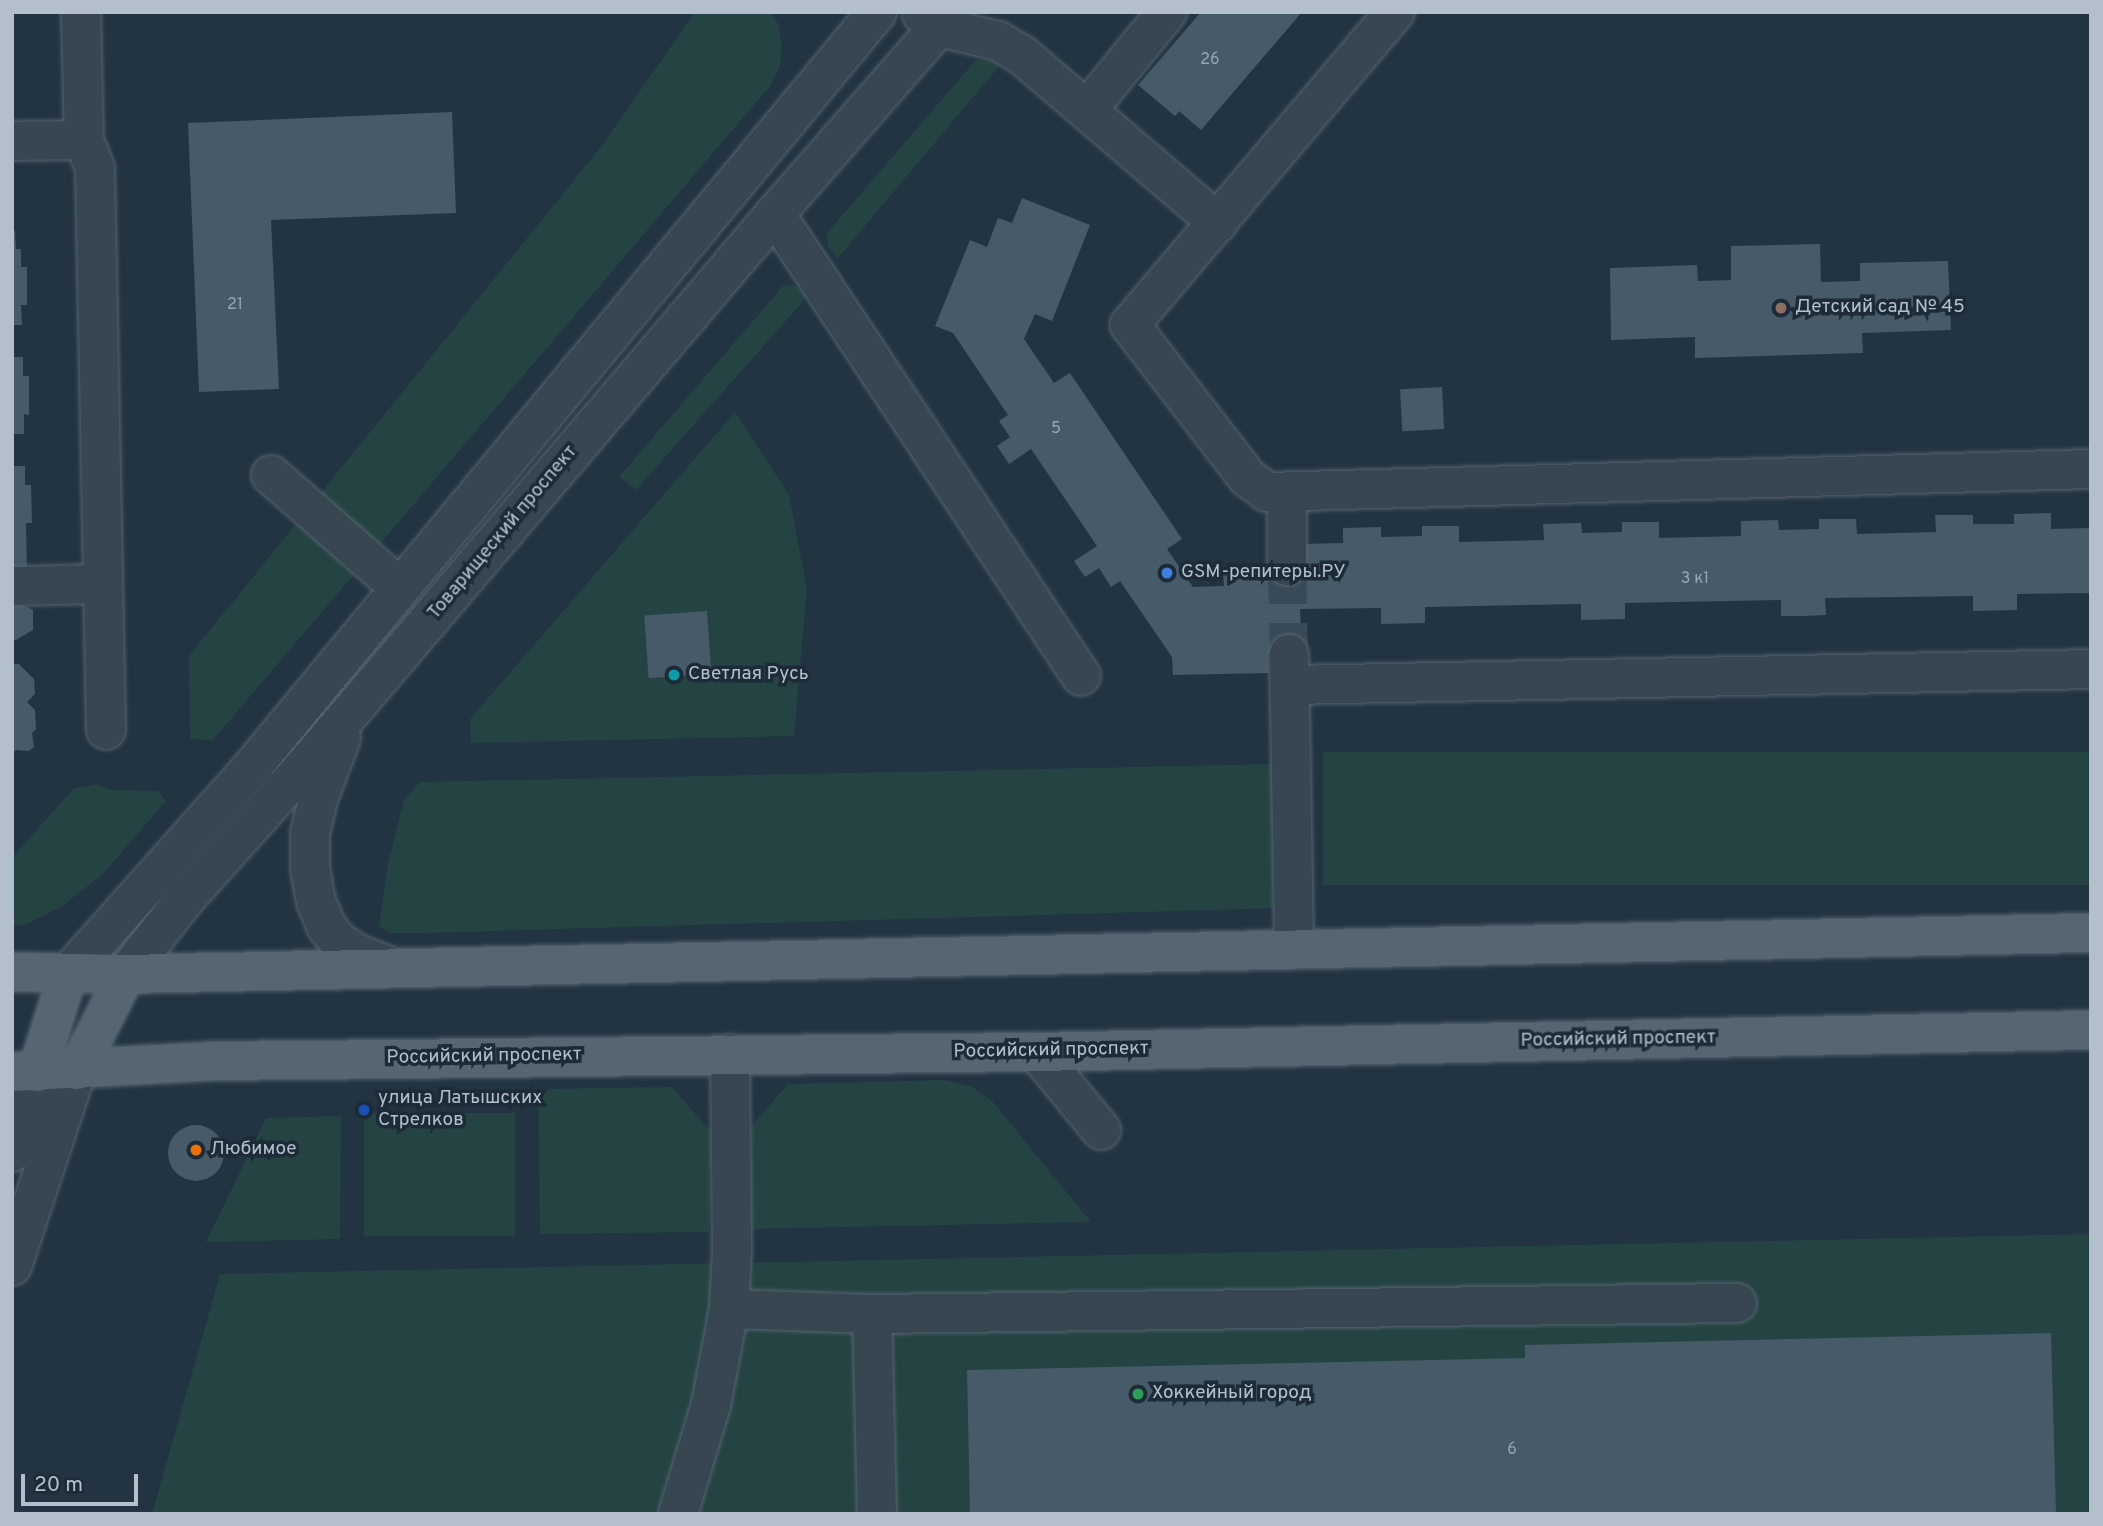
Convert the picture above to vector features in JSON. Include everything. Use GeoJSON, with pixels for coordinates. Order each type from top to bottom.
{"type":"FeatureCollection","features":[{"type":"Feature","properties":{"kind":"main road"},"geometry":{"type":"LineString","coordinates":[[12,972],[126,974],[2091,933]]}},
{"type":"Feature","properties":{"kind":"main road"},"geometry":{"type":"LineString","coordinates":[[25,1072],[68,974]]}},
{"type":"Feature","properties":{"kind":"main road","name":"Товарищеский проспект"},"geometry":{"type":"LineString","coordinates":[[77,1070],[126,974]]}},
{"type":"Feature","properties":{"kind":"main road","name":"Российский проспект"},"geometry":{"type":"LineString","coordinates":[[25,1072],[213,1061],[1037,1052],[2091,1030]]}},
{"type":"Feature","properties":{"kind":"street"},"geometry":{"type":"LineString","coordinates":[[81,12],[83,140],[95,168],[106,730]]}},
{"type":"Feature","properties":{"kind":"street"},"geometry":{"type":"LineString","coordinates":[[68,974],[254,765],[877,12]]}},
{"type":"Feature","properties":{"kind":"street"},"geometry":{"type":"LineString","coordinates":[[1087,110],[1167,12]]}},
{"type":"Feature","properties":{"kind":"street"},"geometry":{"type":"LineString","coordinates":[[1395,12],[1130,325],[1248,478],[1267,492],[2091,469]]}},
{"type":"Feature","properties":{"kind":"street"},"geometry":{"type":"LineString","coordinates":[[937,17],[999,41],[1022,55],[1218,223]]}},
{"type":"Feature","properties":{"kind":"street","name":"Товарищеский проспект"},"geometry":{"type":"LineString","coordinates":[[126,974],[185,898],[352,710],[775,214],[937,17]]}},
{"type":"Feature","properties":{"kind":"street"},"geometry":{"type":"LineString","coordinates":[[12,141],[83,140]]}},
{"type":"Feature","properties":{"kind":"street"},"geometry":{"type":"LineString","coordinates":[[775,214],[1081,676]]}},
{"type":"Feature","properties":{"kind":"street"},"geometry":{"type":"LineString","coordinates":[[271,475],[400,588]]}},
{"type":"Feature","properties":{"kind":"street"},"geometry":{"type":"LineString","coordinates":[[1287,493],[1287,566]]}},
{"type":"Feature","properties":{"kind":"street"},"geometry":{"type":"LineString","coordinates":[[12,586],[103,584]]}},
{"type":"Feature","properties":{"kind":"street"},"geometry":{"type":"LineString","coordinates":[[1294,949],[1289,669],[2091,669]]}},
{"type":"Feature","properties":{"kind":"street"},"geometry":{"type":"LineString","coordinates":[[352,710],[318,799],[310,834],[310,868],[316,901],[326,926],[339,943],[360,955],[394,968]]}},
{"type":"Feature","properties":{"kind":"street"},"geometry":{"type":"LineString","coordinates":[[1037,1052],[1101,1130]]}},
{"type":"Feature","properties":{"kind":"street"},"geometry":{"type":"LineString","coordinates":[[678,1514],[711,1405],[729,1309],[732,1249],[730,1054]]}},
{"type":"Feature","properties":{"kind":"street"},"geometry":{"type":"LineString","coordinates":[[12,1266],[77,1070]]}},
{"type":"Feature","properties":{"kind":"street"},"geometry":{"type":"LineString","coordinates":[[12,1152],[25,1072]]}},
{"type":"Feature","properties":{"kind":"street"},"geometry":{"type":"LineString","coordinates":[[729,1309],[957,1316],[1737,1303]]}},
{"type":"Feature","properties":{"kind":"street"},"geometry":{"type":"LineString","coordinates":[[872,1314],[877,1514]]}},
{"type":"Feature","properties":{"kind":"green space"},"geometry":{"type":"Polygon","coordinates":[[[695,12],[771,12],[778,24],[782,45],[780,66],[770,86],[213,740],[190,739],[189,656],[600,148],[695,12]]]}},
{"type":"Feature","properties":{"kind":"green space"},"geometry":{"type":"Polygon","coordinates":[[[985,59],[1001,64],[838,258],[828,247],[827,233],[975,61],[985,59]]]}},
{"type":"Feature","properties":{"kind":"green space"},"geometry":{"type":"Polygon","coordinates":[[[783,286],[799,288],[807,297],[636,490],[619,477],[783,286]]]}},
{"type":"Feature","properties":{"kind":"green space"},"geometry":{"type":"Polygon","coordinates":[[[735,412],[789,495],[807,588],[794,736],[471,743],[470,719],[735,412]]]}},
{"type":"Feature","properties":{"kind":"green space"},"geometry":{"type":"Polygon","coordinates":[[[1323,752],[2091,752],[2091,885],[1323,885],[1323,752]]]}},
{"type":"Feature","properties":{"kind":"green space"},"geometry":{"type":"Polygon","coordinates":[[[1276,764],[1279,908],[426,933],[391,933],[379,926],[388,863],[404,800],[420,782],[1276,764]]]}},
{"type":"Feature","properties":{"kind":"green space"},"geometry":{"type":"Polygon","coordinates":[[[96,784],[110,790],[158,791],[166,801],[103,874],[61,907],[27,924],[12,926],[12,858],[73,789],[96,784]]]}},
{"type":"Feature","properties":{"kind":"green space"},"geometry":{"type":"Polygon","coordinates":[[[946,1080],[972,1087],[993,1102],[1091,1222],[747,1229],[749,1129],[788,1084],[946,1080]]]}},
{"type":"Feature","properties":{"kind":"green space"},"geometry":{"type":"Polygon","coordinates":[[[672,1087],[711,1132],[709,1232],[540,1234],[538,1089],[672,1087]]]}},
{"type":"Feature","properties":{"kind":"green space"},"geometry":{"type":"Polygon","coordinates":[[[364,1113],[515,1113],[515,1236],[364,1236],[364,1113]]]}},
{"type":"Feature","properties":{"kind":"green space"},"geometry":{"type":"Polygon","coordinates":[[[341,1116],[340,1239],[206,1242],[266,1118],[341,1116]]]}},
{"type":"Feature","properties":{"kind":"green space","name":"Хоккейный город"},"geometry":{"type":"Polygon","coordinates":[[[2091,1234],[2091,1514],[152,1514],[220,1274],[2091,1234]]]}},
{"type":"Feature","properties":{"kind":"building"},"geometry":{"type":"Polygon","coordinates":[[[1201,12],[1302,12],[1201,130],[1179,111],[1175,116],[1138,85],[1201,12]]]}},
{"type":"Feature","properties":{"kind":"building"},"geometry":{"type":"Polygon","coordinates":[[[452,112],[456,213],[271,220],[279,389],[199,392],[188,123],[452,112]]]}},
{"type":"Feature","properties":{"kind":"building"},"geometry":{"type":"Polygon","coordinates":[[[1022,198],[1090,225],[1052,321],[1035,314],[1024,339],[1054,383],[1070,373],[1182,539],[1167,549],[1193,587],[1224,586],[1223,567],[1300,565],[1299,544],[1343,543],[1343,528],[1381,527],[1381,537],[1422,536],[1422,526],[1459,526],[1459,542],[1544,540],[1543,524],[1581,523],[1582,533],[1622,532],[1622,522],[1659,522],[1659,538],[1741,536],[1741,521],[1778,520],[1779,530],[1819,529],[1819,519],[1856,519],[1857,534],[1936,532],[1935,515],[1973,515],[1973,524],[2014,524],[2014,514],[2051,513],[2051,529],[2091,528],[2091,593],[2017,594],[2017,610],[1973,611],[1973,596],[1825,598],[1826,615],[1804,616],[1781,616],[1781,600],[1625,603],[1625,619],[1581,620],[1581,604],[1425,607],[1425,623],[1381,624],[1381,608],[1300,609],[1302,653],[1268,654],[1269,673],[1173,675],[1172,657],[1120,581],[1111,587],[1099,568],[1085,577],[1074,561],[1097,546],[1031,449],[1009,464],[997,446],[1010,437],[999,421],[1008,415],[953,333],[935,326],[970,240],[987,247],[998,218],[1012,223],[1022,198]]]}},
{"type":"Feature","properties":{"kind":"building"},"geometry":{"type":"Polygon","coordinates":[[[12,230],[15,230],[16,249],[21,249],[21,267],[27,267],[27,305],[21,305],[22,325],[12,325],[12,230]]]}},
{"type":"Feature","properties":{"kind":"building"},"geometry":{"type":"Polygon","coordinates":[[[1820,244],[1821,282],[1860,281],[1860,263],[1948,261],[1951,330],[1862,333],[1863,353],[1695,358],[1695,337],[1611,340],[1610,268],[1697,265],[1698,281],[1731,280],[1731,246],[1820,244]]]}},
{"type":"Feature","properties":{"kind":"building"},"geometry":{"type":"Polygon","coordinates":[[[12,357],[23,357],[23,376],[29,376],[29,415],[24,414],[24,434],[12,434],[12,357]]]}},
{"type":"Feature","properties":{"kind":"building"},"geometry":{"type":"Polygon","coordinates":[[[1442,387],[1444,429],[1402,431],[1400,389],[1442,387]]]}},
{"type":"Feature","properties":{"kind":"building"},"geometry":{"type":"Polygon","coordinates":[[[12,466],[25,466],[25,485],[31,485],[32,523],[26,523],[27,571],[12,571],[12,466]]]}},
{"type":"Feature","properties":{"kind":"building"},"geometry":{"type":"Polygon","coordinates":[[[12,600],[33,610],[33,630],[16,640],[12,640],[12,600]]]}},
{"type":"Feature","properties":{"kind":"building"},"geometry":{"type":"Polygon","coordinates":[[[707,611],[711,674],[649,678],[644,615],[707,611]]]}},
{"type":"Feature","properties":{"kind":"building"},"geometry":{"type":"Polygon","coordinates":[[[12,664],[19,664],[34,679],[35,694],[27,702],[35,710],[36,729],[32,733],[34,747],[29,751],[16,750],[12,753],[12,664]]]}},
{"type":"Feature","properties":{"kind":"building","name":"Любимое"},"geometry":{"type":"Polygon","coordinates":[[[190,1125],[202,1125],[212,1129],[220,1137],[224,1153],[220,1169],[212,1177],[202,1181],[190,1181],[180,1177],[172,1169],[168,1159],[168,1147],[172,1137],[180,1129],[190,1125]]]}},
{"type":"Feature","properties":{"kind":"building"},"geometry":{"type":"Polygon","coordinates":[[[2051,1333],[2056,1514],[970,1514],[967,1370],[1525,1358],[1525,1345],[2051,1333]]]}},
{"type":"Feature","properties":{"kind":"tunnel"},"geometry":{"type":"LineString","coordinates":[[1287,566],[1289,654]]}},
{"type":"Feature","properties":{"kind":"place","name":"Детский сад № 45"},"geometry":{"type":"Point","coordinates":[1781,308]}},
{"type":"Feature","properties":{"kind":"place","name":"GSM-репитеры.РУ"},"geometry":{"type":"Point","coordinates":[1167,573]}},
{"type":"Feature","properties":{"kind":"place","name":"Светлая Русь"},"geometry":{"type":"Point","coordinates":[674,675]}},
{"type":"Feature","properties":{"kind":"place","name":"улица Латышских Стрелков"},"geometry":{"type":"Point","coordinates":[364,1110]}},
{"type":"Feature","properties":{"kind":"place","name":"Любимое"},"geometry":{"type":"Point","coordinates":[196,1150]}},
{"type":"Feature","properties":{"kind":"place","name":"Хоккейный город"},"geometry":{"type":"Point","coordinates":[1138,1394]}}]}
